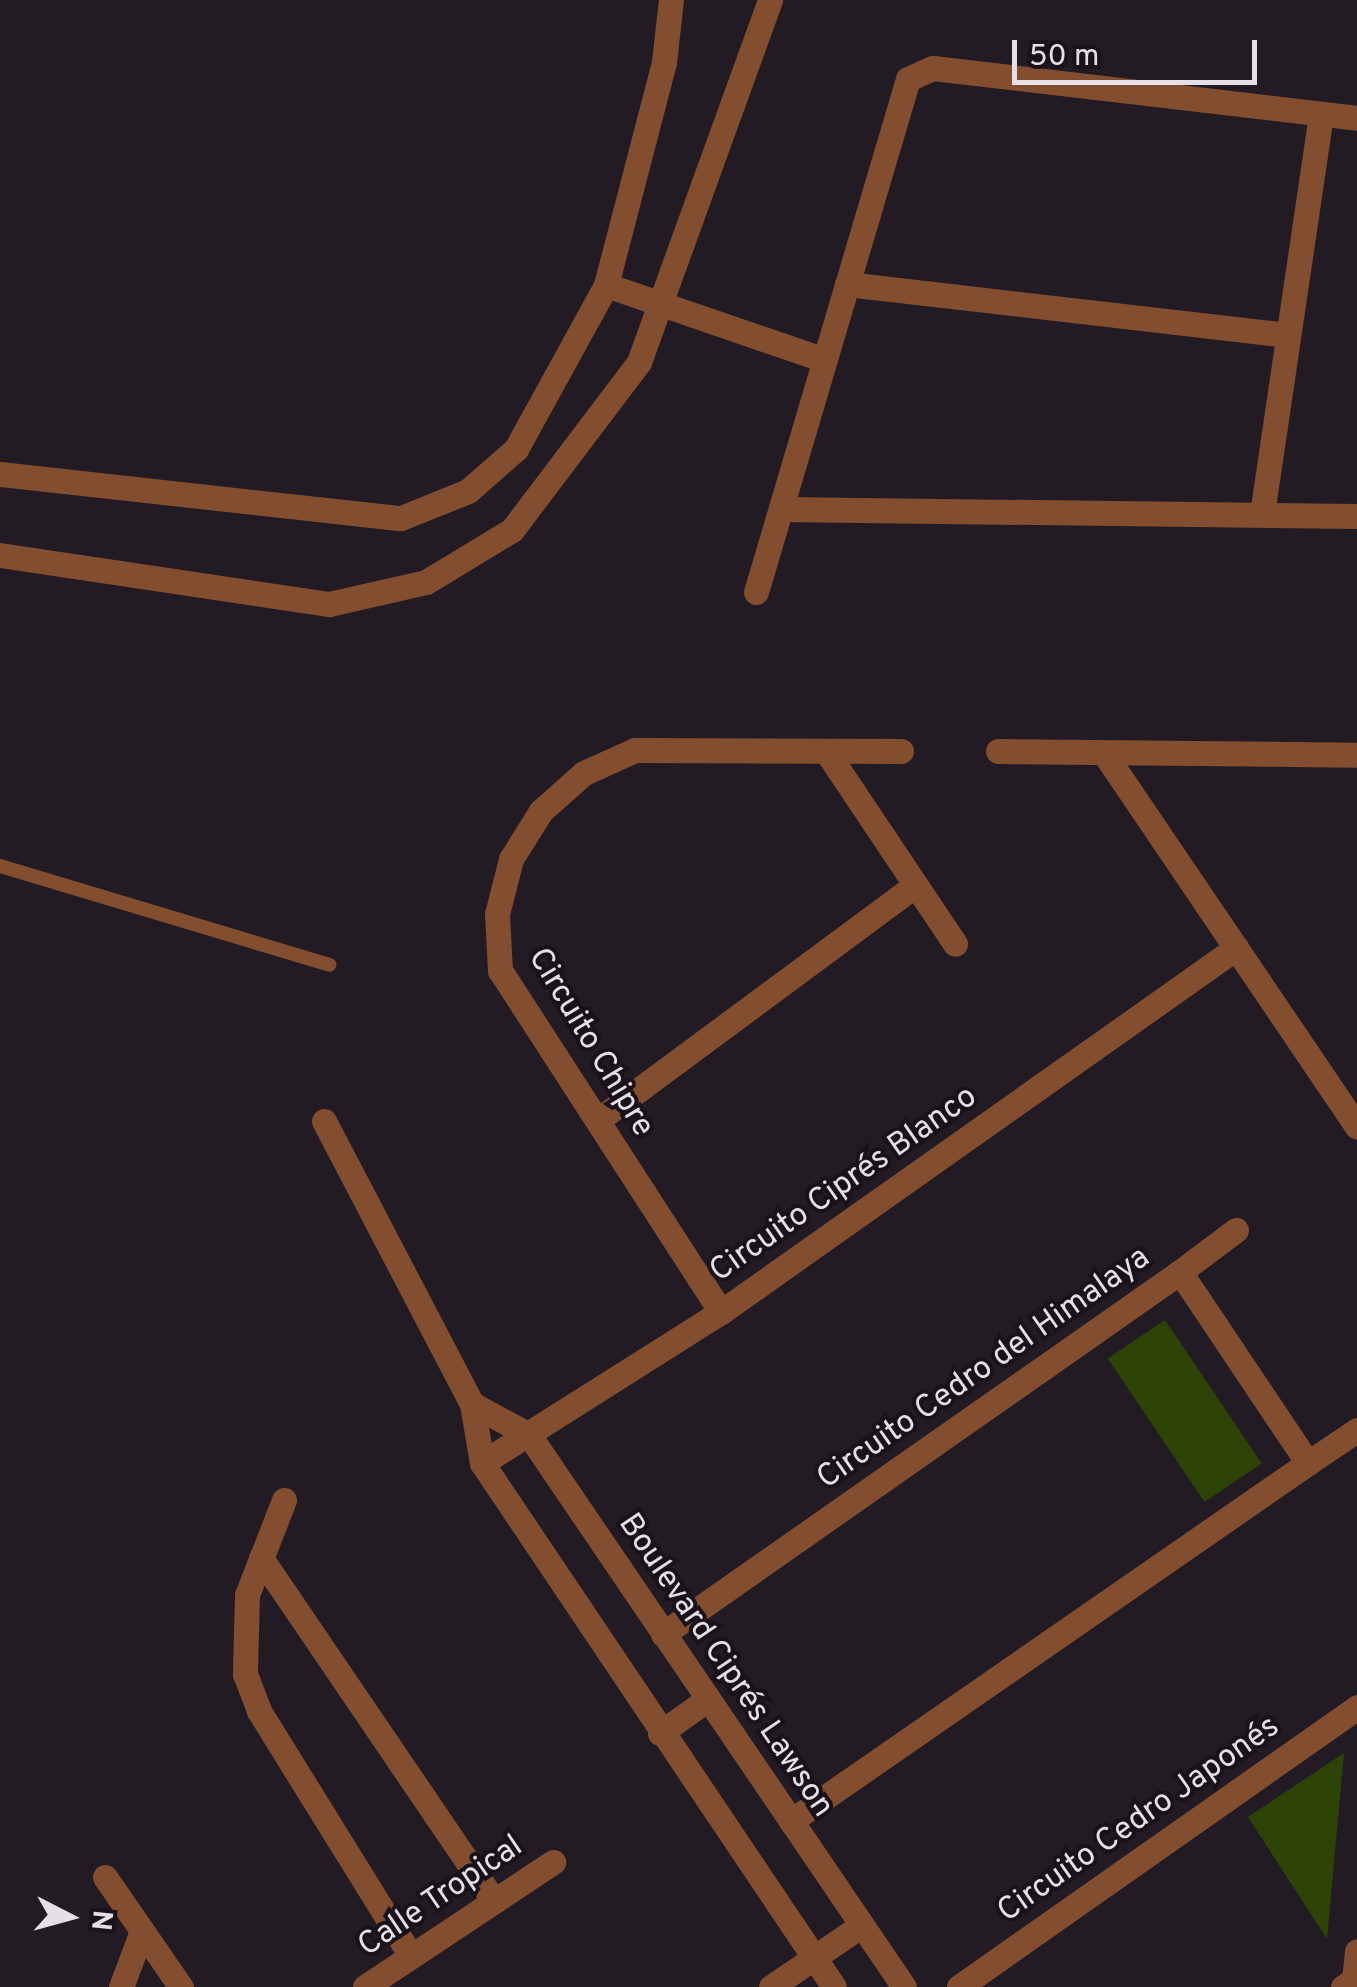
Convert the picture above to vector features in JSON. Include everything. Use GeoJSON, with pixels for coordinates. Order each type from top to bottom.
{"type":"FeatureCollection","features":[{"type":"Feature","properties":{"kind":"street"},"geometry":{"type":"LineString","coordinates":[[0,474],[401,518],[468,491],[516,450],[606,285],[664,62],[671,0]]}},
{"type":"Feature","properties":{"kind":"street"},"geometry":{"type":"LineString","coordinates":[[0,555],[330,604],[426,582],[512,530],[639,362],[770,0]]}},
{"type":"Feature","properties":{"kind":"street"},"geometry":{"type":"LineString","coordinates":[[756,592],[908,79],[920,70],[1357,118]]}},
{"type":"Feature","properties":{"kind":"street"},"geometry":{"type":"LineString","coordinates":[[1262,514],[1321,114]]}},
{"type":"Feature","properties":{"kind":"street"},"geometry":{"type":"LineString","coordinates":[[847,284],[1288,335]]}},
{"type":"Feature","properties":{"kind":"street"},"geometry":{"type":"LineString","coordinates":[[606,285],[824,360]]}},
{"type":"Feature","properties":{"kind":"street"},"geometry":{"type":"LineString","coordinates":[[780,508],[1357,516]]}},
{"type":"Feature","properties":{"kind":"street","name":"Circuito Chipre"},"geometry":{"type":"LineString","coordinates":[[721,1312],[500,971],[502,896],[511,859],[540,811],[584,773],[636,750],[901,751]]}},
{"type":"Feature","properties":{"kind":"street"},"geometry":{"type":"LineString","coordinates":[[826,751],[955,944]]}},
{"type":"Feature","properties":{"kind":"street"},"geometry":{"type":"LineString","coordinates":[[998,751],[1357,755]]}},
{"type":"Feature","properties":{"kind":"street"},"geometry":{"type":"LineString","coordinates":[[1104,752],[1357,1126]]}},
{"type":"Feature","properties":{"kind":"street"},"geometry":{"type":"LineString","coordinates":[[598,1120],[916,885]]}},
{"type":"Feature","properties":{"kind":"street","name":"Circuito Ciprés Blanco"},"geometry":{"type":"LineString","coordinates":[[482,1463],[721,1312],[1236,948]]}},
{"type":"Feature","properties":{"kind":"street"},"geometry":{"type":"LineString","coordinates":[[324,1122],[472,1404],[482,1463],[834,1987]]}},
{"type":"Feature","properties":{"kind":"street"},"geometry":{"type":"LineString","coordinates":[[1180,1272],[1236,1230]]}},
{"type":"Feature","properties":{"kind":"street","name":"Circuito Cedro del Himalaya"},"geometry":{"type":"LineString","coordinates":[[664,1634],[1180,1272],[1308,1463]]}},
{"type":"Feature","properties":{"kind":"street","name":"Boulevard Ciprés Lawson"},"geometry":{"type":"LineString","coordinates":[[472,1404],[528,1435],[904,1987]]}},
{"type":"Feature","properties":{"kind":"street"},"geometry":{"type":"LineString","coordinates":[[791,1821],[1357,1430]]}},
{"type":"Feature","properties":{"kind":"street"},"geometry":{"type":"LineString","coordinates":[[284,1500],[262,1558],[241,1634],[259,1711],[412,1956]]}},
{"type":"Feature","properties":{"kind":"street"},"geometry":{"type":"LineString","coordinates":[[262,1558],[494,1901]]}},
{"type":"Feature","properties":{"kind":"street"},"geometry":{"type":"LineString","coordinates":[[660,1733],[708,1699]]}},
{"type":"Feature","properties":{"kind":"street","name":"Circuito Cedro Japonés"},"geometry":{"type":"LineString","coordinates":[[958,1987],[1357,1707]]}},
{"type":"Feature","properties":{"kind":"street","name":"Calle Tropical"},"geometry":{"type":"LineString","coordinates":[[365,1987],[553,1862]]}},
{"type":"Feature","properties":{"kind":"street"},"geometry":{"type":"LineString","coordinates":[[105,1877],[181,1987]]}},
{"type":"Feature","properties":{"kind":"street"},"geometry":{"type":"LineString","coordinates":[[771,1987],[862,1925]]}},
{"type":"Feature","properties":{"kind":"street"},"geometry":{"type":"LineString","coordinates":[[121,1987],[142,1930]]}},
{"type":"Feature","properties":{"kind":"street"},"geometry":{"type":"LineString","coordinates":[[1343,1987],[1354,1980],[1357,1951]]}},
{"type":"Feature","properties":{"kind":"lane"},"geometry":{"type":"LineString","coordinates":[[0,866],[329,965]]}},
{"type":"Feature","properties":{"kind":"green space"},"geometry":{"type":"Polygon","coordinates":[[[1165,1320],[1262,1463],[1205,1502],[1108,1359],[1165,1320]]]}},
{"type":"Feature","properties":{"kind":"green space"},"geometry":{"type":"Polygon","coordinates":[[[1344,1753],[1327,1939],[1248,1817],[1344,1753]]]}}]}
